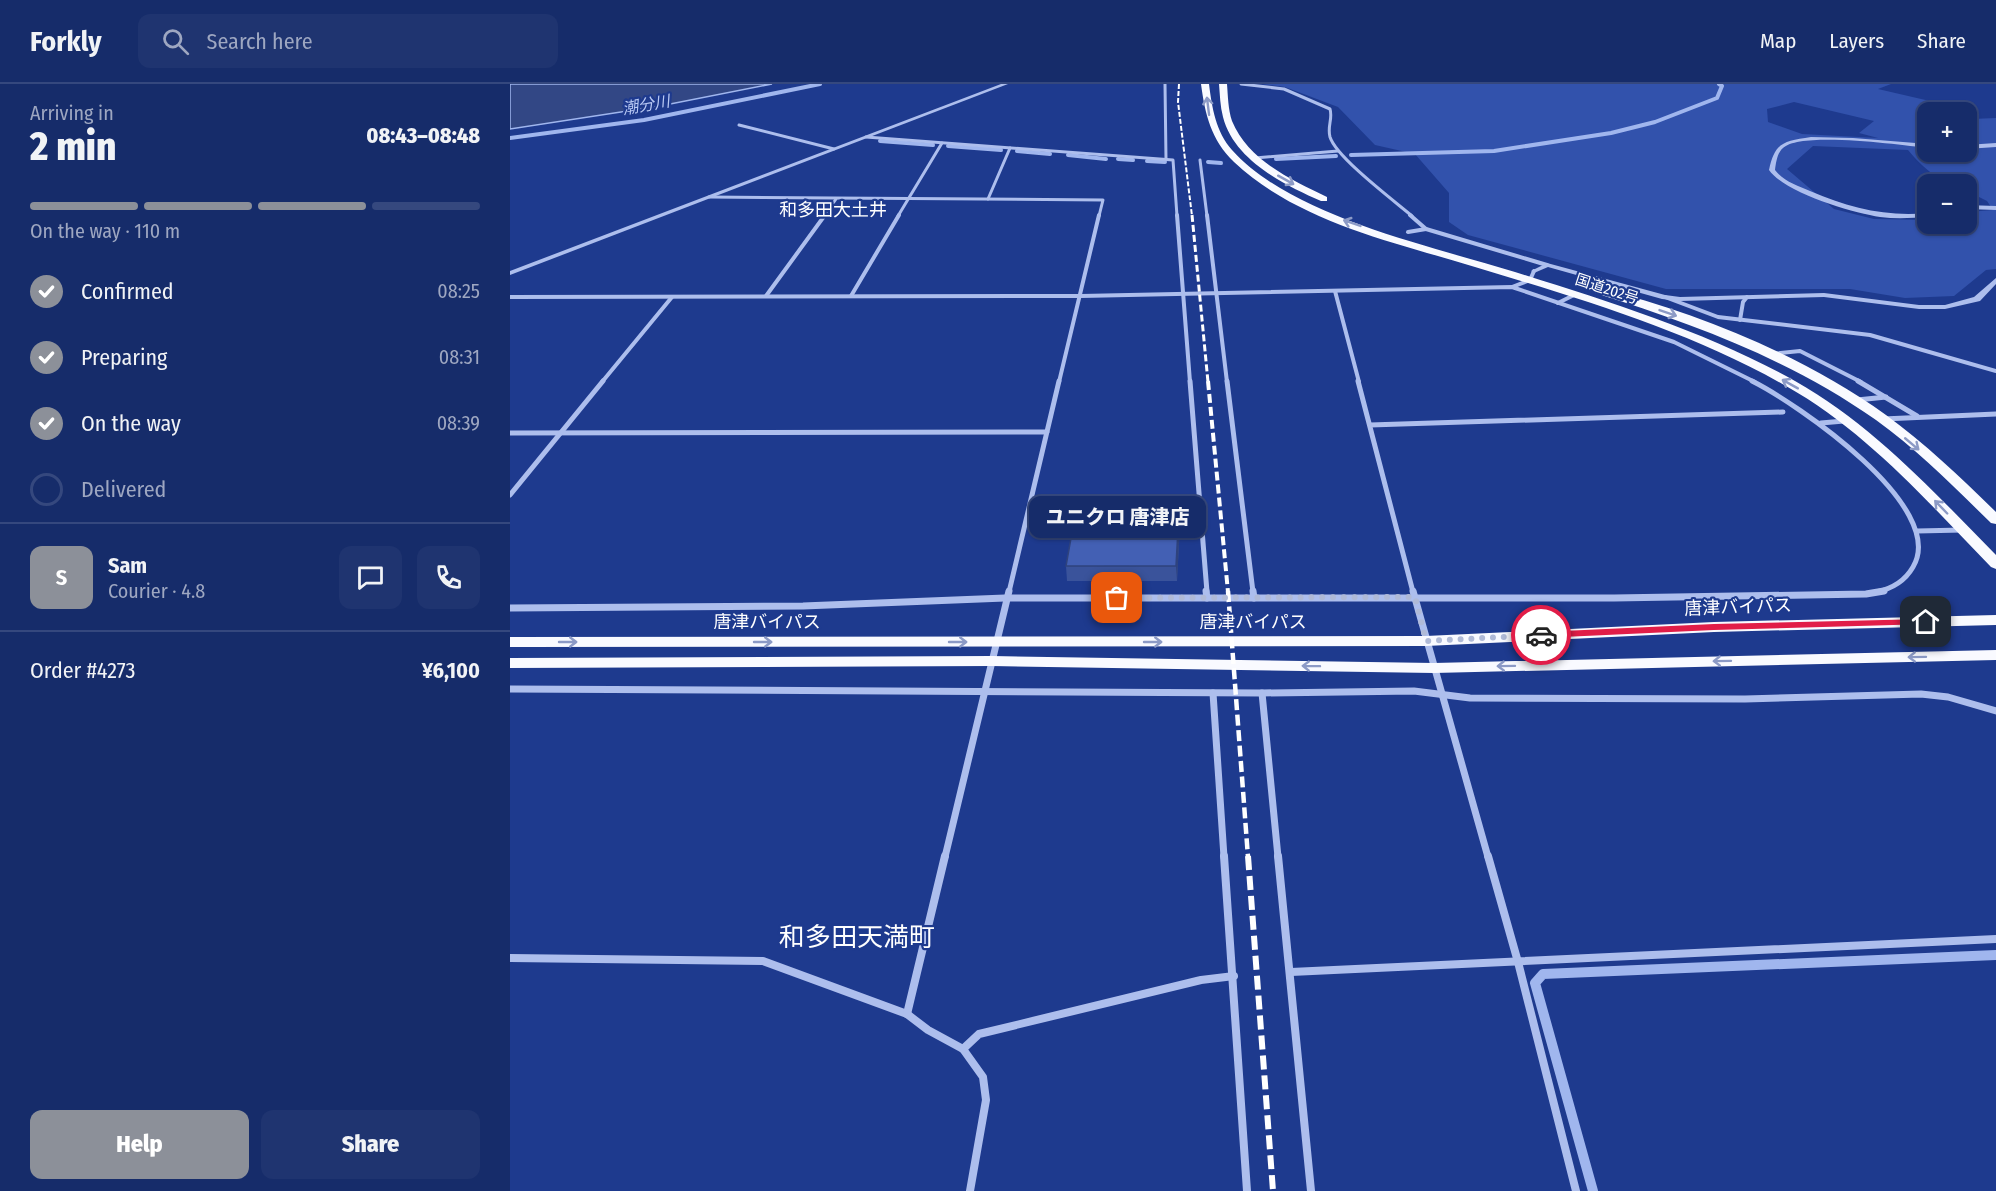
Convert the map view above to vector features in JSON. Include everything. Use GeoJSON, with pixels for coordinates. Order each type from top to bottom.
{"type":"FeatureCollection","features":[{"type":"Feature","properties":{"kind":"highway","name":"国道202号"},"geometry":{"type":"LineString","coordinates":[[1205,84],[1210,121],[1217,137],[1238,161],[1269,184],[1345,220],[1706,326],[1772,354],[1856,400],[1882,419],[1948,474],[1996,520]]}},
{"type":"Feature","properties":{"kind":"highway","name":"国道202号"},"geometry":{"type":"LineString","coordinates":[[1222,84],[1228,120],[1237,137],[1255,158],[1279,176],[1308,192],[1408,232],[1532,276],[1574,295],[1707,341],[1792,384],[1848,420],[1911,476],[1996,564]]}},
{"type":"Feature","properties":{"kind":"highway","name":"唐津バイパス"},"geometry":{"type":"LineString","coordinates":[[510,642],[1426,641],[1714,627],[1996,620]]}},
{"type":"Feature","properties":{"kind":"highway"},"geometry":{"type":"LineString","coordinates":[[510,663],[992,662],[1434,668],[1996,655]]}},
{"type":"Feature","properties":{"kind":"street"},"geometry":{"type":"LineString","coordinates":[[510,273],[1006,84]]}},
{"type":"Feature","properties":{"kind":"street"},"geometry":{"type":"LineString","coordinates":[[1165,84],[1166,159]]}},
{"type":"Feature","properties":{"kind":"street"},"geometry":{"type":"LineString","coordinates":[[1241,84],[1284,89],[1330,109],[1333,118],[1328,129],[1329,138],[1338,152],[1426,229],[1665,297],[1718,316],[1854,332],[1996,371]]}},
{"type":"Feature","properties":{"kind":"street"},"geometry":{"type":"LineString","coordinates":[[739,125],[834,149]]}},
{"type":"Feature","properties":{"kind":"street"},"geometry":{"type":"LineString","coordinates":[[866,137],[1173,160],[1207,598]]}},
{"type":"Feature","properties":{"kind":"street"},"geometry":{"type":"LineString","coordinates":[[1917,145],[1844,140],[1798,140],[1785,144],[1777,150],[1772,170],[1784,181],[1856,212],[1881,216],[1917,215]]}},
{"type":"Feature","properties":{"kind":"street"},"geometry":{"type":"LineString","coordinates":[[851,296],[942,143]]}},
{"type":"Feature","properties":{"kind":"street"},"geometry":{"type":"LineString","coordinates":[[1977,146],[1996,145]]}},
{"type":"Feature","properties":{"kind":"street"},"geometry":{"type":"LineString","coordinates":[[988,199],[1010,148]]}},
{"type":"Feature","properties":{"kind":"street"},"geometry":{"type":"LineString","coordinates":[[1255,158],[1338,152]]}},
{"type":"Feature","properties":{"kind":"street"},"geometry":{"type":"LineString","coordinates":[[1200,160],[1254,598]]}},
{"type":"Feature","properties":{"kind":"street"},"geometry":{"type":"LineString","coordinates":[[709,197],[1103,200],[1005,598],[986,692],[907,1014]]}},
{"type":"Feature","properties":{"kind":"street"},"geometry":{"type":"LineString","coordinates":[[766,296],[836,199]]}},
{"type":"Feature","properties":{"kind":"street"},"geometry":{"type":"LineString","coordinates":[[1977,207],[1996,207]]}},
{"type":"Feature","properties":{"kind":"street"},"geometry":{"type":"LineString","coordinates":[[1408,232],[1426,229]]}},
{"type":"Feature","properties":{"kind":"street"},"geometry":{"type":"LineString","coordinates":[[1512,287],[1547,264]]}},
{"type":"Feature","properties":{"kind":"street"},"geometry":{"type":"LineString","coordinates":[[1665,297],[1824,295],[1919,307],[1945,307],[1977,299],[1996,280]]}},
{"type":"Feature","properties":{"kind":"street"},"geometry":{"type":"LineString","coordinates":[[510,297],[1081,296],[1512,287],[1674,342],[1766,388],[1821,423],[1875,473],[1896,497],[1917,531],[1920,545],[1917,560],[1908,575],[1888,590],[1866,594],[1614,598],[1005,598],[802,606],[510,608]]}},
{"type":"Feature","properties":{"kind":"street"},"geometry":{"type":"LineString","coordinates":[[1335,291],[1426,641],[1518,962],[1576,1191]]}},
{"type":"Feature","properties":{"kind":"street"},"geometry":{"type":"LineString","coordinates":[[1558,303],[1574,295]]}},
{"type":"Feature","properties":{"kind":"street"},"geometry":{"type":"LineString","coordinates":[[510,495],[672,297]]}},
{"type":"Feature","properties":{"kind":"street"},"geometry":{"type":"LineString","coordinates":[[1740,320],[1743,302],[1747,297]]}},
{"type":"Feature","properties":{"kind":"street"},"geometry":{"type":"LineString","coordinates":[[1772,354],[1800,351],[1917,416]]}},
{"type":"Feature","properties":{"kind":"street"},"geometry":{"type":"LineString","coordinates":[[1856,400],[1886,397]]}},
{"type":"Feature","properties":{"kind":"street"},"geometry":{"type":"LineString","coordinates":[[1370,425],[1783,412]]}},
{"type":"Feature","properties":{"kind":"street"},"geometry":{"type":"LineString","coordinates":[[1882,419],[1996,414]]}},
{"type":"Feature","properties":{"kind":"street"},"geometry":{"type":"LineString","coordinates":[[1821,423],[1848,420]]}},
{"type":"Feature","properties":{"kind":"street"},"geometry":{"type":"LineString","coordinates":[[510,433],[1047,432]]}},
{"type":"Feature","properties":{"kind":"street"},"geometry":{"type":"LineString","coordinates":[[1917,531],[1963,530]]}},
{"type":"Feature","properties":{"kind":"street"},"geometry":{"type":"LineString","coordinates":[[510,689],[1213,693],[1414,691],[1442,696],[1745,699],[1921,694],[1948,697],[1996,711]]}},
{"type":"Feature","properties":{"kind":"street"},"geometry":{"type":"LineString","coordinates":[[1213,693],[1247,1191]]}},
{"type":"Feature","properties":{"kind":"street"},"geometry":{"type":"LineString","coordinates":[[1262,693],[1311,1191]]}},
{"type":"Feature","properties":{"kind":"street"},"geometry":{"type":"LineString","coordinates":[[1291,972],[1996,939]]}},
{"type":"Feature","properties":{"kind":"street"},"geometry":{"type":"LineString","coordinates":[[510,958],[763,961],[907,1014],[928,1030],[963,1048],[983,1077],[986,1100],[970,1191]]}},
{"type":"Feature","properties":{"kind":"street"},"geometry":{"type":"LineString","coordinates":[[963,1048],[979,1034],[1201,980],[1234,976]]}},
{"type":"Feature","properties":{"kind":"shaded area"},"geometry":{"type":"Polygon","coordinates":[[[1262,84],[1891,84],[1878,89],[1934,102],[1917,102],[1917,160],[1908,150],[1813,146],[1787,169],[1834,209],[1874,219],[1917,220],[1917,234],[1977,234],[1977,211],[1993,210],[1987,201],[1977,196],[1977,174],[1933,174],[1919,162],[1977,162],[1977,119],[1996,118],[1996,269],[1986,270],[1954,296],[1905,298],[1850,289],[1666,289],[1468,235],[1449,222],[1449,193],[1415,154],[1375,145],[1338,107],[1285,87],[1262,84]],[[1794,102],[1767,109],[1768,122],[1802,134],[1878,138],[1859,133],[1874,121],[1794,102]]]}},
{"type":"Feature","properties":{"kind":"water"},"geometry":{"type":"Polygon","coordinates":[[[510,84],[772,84],[660,106],[510,129],[510,84]]]}},
{"type":"Feature","properties":{"kind":"building"},"geometry":{"type":"Polygon","coordinates":[[[1076,510],[1179,510],[1176,566],[1066,566],[1076,510]]]}},
{"type":"Feature","properties":{"kind":"waterway","name":"潮分川"},"geometry":{"type":"LineString","coordinates":[[510,138],[644,120],[820,84]]}},
{"type":"Feature","properties":{"kind":"waterway"},"geometry":{"type":"LineString","coordinates":[[1351,155],[1494,151],[1611,133],[1655,122],[1717,98],[1722,86],[1719,84]]}},
{"type":"Feature","properties":{"kind":"waterway"},"geometry":{"type":"LineString","coordinates":[[880,141],[933,145]]}},
{"type":"Feature","properties":{"kind":"waterway"},"geometry":{"type":"LineString","coordinates":[[948,146],[1001,150]]}},
{"type":"Feature","properties":{"kind":"waterway"},"geometry":{"type":"LineString","coordinates":[[1017,151],[1050,154]]}},
{"type":"Feature","properties":{"kind":"waterway"},"geometry":{"type":"LineString","coordinates":[[1068,155],[1106,159]]}},
{"type":"Feature","properties":{"kind":"waterway"},"geometry":{"type":"LineString","coordinates":[[1276,159],[1336,156]]}},
{"type":"Feature","properties":{"kind":"waterway"},"geometry":{"type":"LineString","coordinates":[[1118,159],[1133,160]]}},
{"type":"Feature","properties":{"kind":"waterway"},"geometry":{"type":"LineString","coordinates":[[1147,161],[1165,162]]}},
{"type":"Feature","properties":{"kind":"waterway"},"geometry":{"type":"LineString","coordinates":[[1208,162],[1221,163]]}},
{"type":"Feature","properties":{"kind":"waterway"},"geometry":{"type":"LineString","coordinates":[[1593,1191],[1535,983],[1543,974],[1996,955]]}},
{"type":"Feature","properties":{"kind":"railway"},"geometry":{"type":"LineString","coordinates":[[1179,84],[1178,102],[1192,216]]}},
{"type":"Feature","properties":{"kind":"railway"},"geometry":{"type":"LineString","coordinates":[[1192,215],[1208,382]]}},
{"type":"Feature","properties":{"kind":"railway"},"geometry":{"type":"LineString","coordinates":[[1208,381],[1228,592]]}},
{"type":"Feature","properties":{"kind":"railway"},"geometry":{"type":"LineString","coordinates":[[1228,591],[1248,857]]}},
{"type":"Feature","properties":{"kind":"railway"},"geometry":{"type":"LineString","coordinates":[[1248,856],[1273,1191]]}},
{"type":"Feature","properties":{"kind":"way so far"},"geometry":{"type":"LineString","coordinates":[[1117,598],[1415,597],[1426,641],[1541,635]]}},
{"type":"Feature","properties":{"kind":"place","name":"ユニクロ 唐津店"},"geometry":{"type":"Point","coordinates":[1117,598]}},
{"type":"Feature","properties":{"kind":"district","name":"和多田大土井"},"geometry":{"type":"Point","coordinates":[833,210]}},
{"type":"Feature","properties":{"kind":"district","name":"和多田天満町"},"geometry":{"type":"Point","coordinates":[857,937]}},
{"type":"Feature","properties":{"kind":"route"},"geometry":{"type":"LineString","coordinates":[[1541,635],[1714,627],[1926,622]]}}]}
